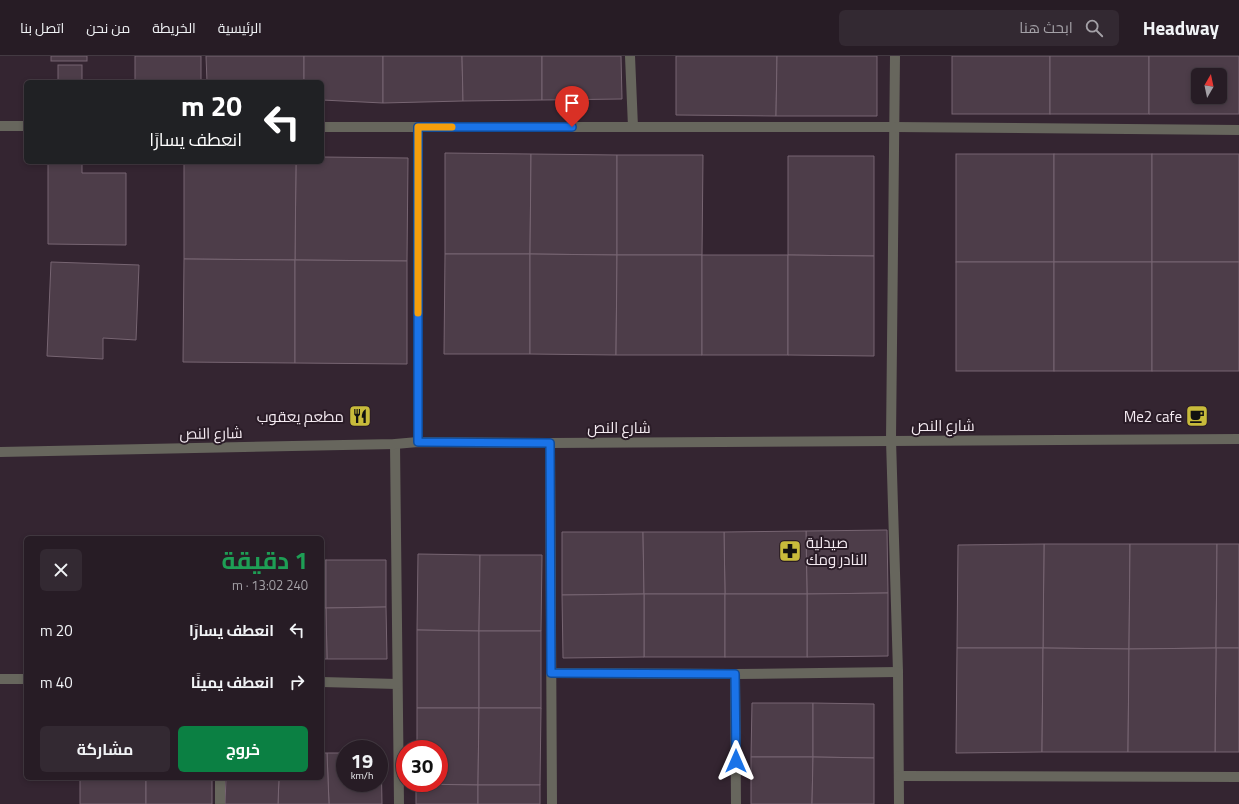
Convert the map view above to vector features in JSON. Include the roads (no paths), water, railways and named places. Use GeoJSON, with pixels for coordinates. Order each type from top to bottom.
{"type":"FeatureCollection","features":[{"type":"Feature","properties":{"kind":"street"},"geometry":{"type":"LineString","coordinates":[[630,56],[633,127]]}},
{"type":"Feature","properties":{"kind":"street"},"geometry":{"type":"LineString","coordinates":[[895,56],[891,440],[898,672],[899,804]]}},
{"type":"Feature","properties":{"kind":"street"},"geometry":{"type":"LineString","coordinates":[[0,126],[24,126]]}},
{"type":"Feature","properties":{"kind":"street"},"geometry":{"type":"LineString","coordinates":[[324,127],[894,127],[1239,130]]}},
{"type":"Feature","properties":{"kind":"street"},"geometry":{"type":"LineString","coordinates":[[418,127],[418,442]]}},
{"type":"Feature","properties":{"kind":"street","name":"شارع النص"},"geometry":{"type":"LineString","coordinates":[[0,452],[394,444],[418,442],[550,443],[1239,439]]}},
{"type":"Feature","properties":{"kind":"street"},"geometry":{"type":"LineString","coordinates":[[550,443],[552,804]]}},
{"type":"Feature","properties":{"kind":"street"},"geometry":{"type":"LineString","coordinates":[[394,444],[399,804]]}},
{"type":"Feature","properties":{"kind":"street"},"geometry":{"type":"LineString","coordinates":[[551,673],[735,674],[898,672]]}},
{"type":"Feature","properties":{"kind":"street"},"geometry":{"type":"LineString","coordinates":[[735,674],[736,804]]}},
{"type":"Feature","properties":{"kind":"street"},"geometry":{"type":"LineString","coordinates":[[0,679],[24,679]]}},
{"type":"Feature","properties":{"kind":"street"},"geometry":{"type":"LineString","coordinates":[[324,682],[397,684]]}},
{"type":"Feature","properties":{"kind":"street"},"geometry":{"type":"LineString","coordinates":[[899,776],[1239,777]]}},
{"type":"Feature","properties":{"kind":"street"},"geometry":{"type":"LineString","coordinates":[[220,780],[220,804]]}},
{"type":"Feature","properties":{"kind":"place","name":"مطعم يعقوب"},"geometry":{"type":"Point","coordinates":[360,416]}},
{"type":"Feature","properties":{"kind":"place","name":"Me2 cafe"},"geometry":{"type":"Point","coordinates":[1197,416]}},
{"type":"Feature","properties":{"kind":"place","name":"صيدلية النادر ومك"},"geometry":{"type":"Point","coordinates":[790,551]}}]}
